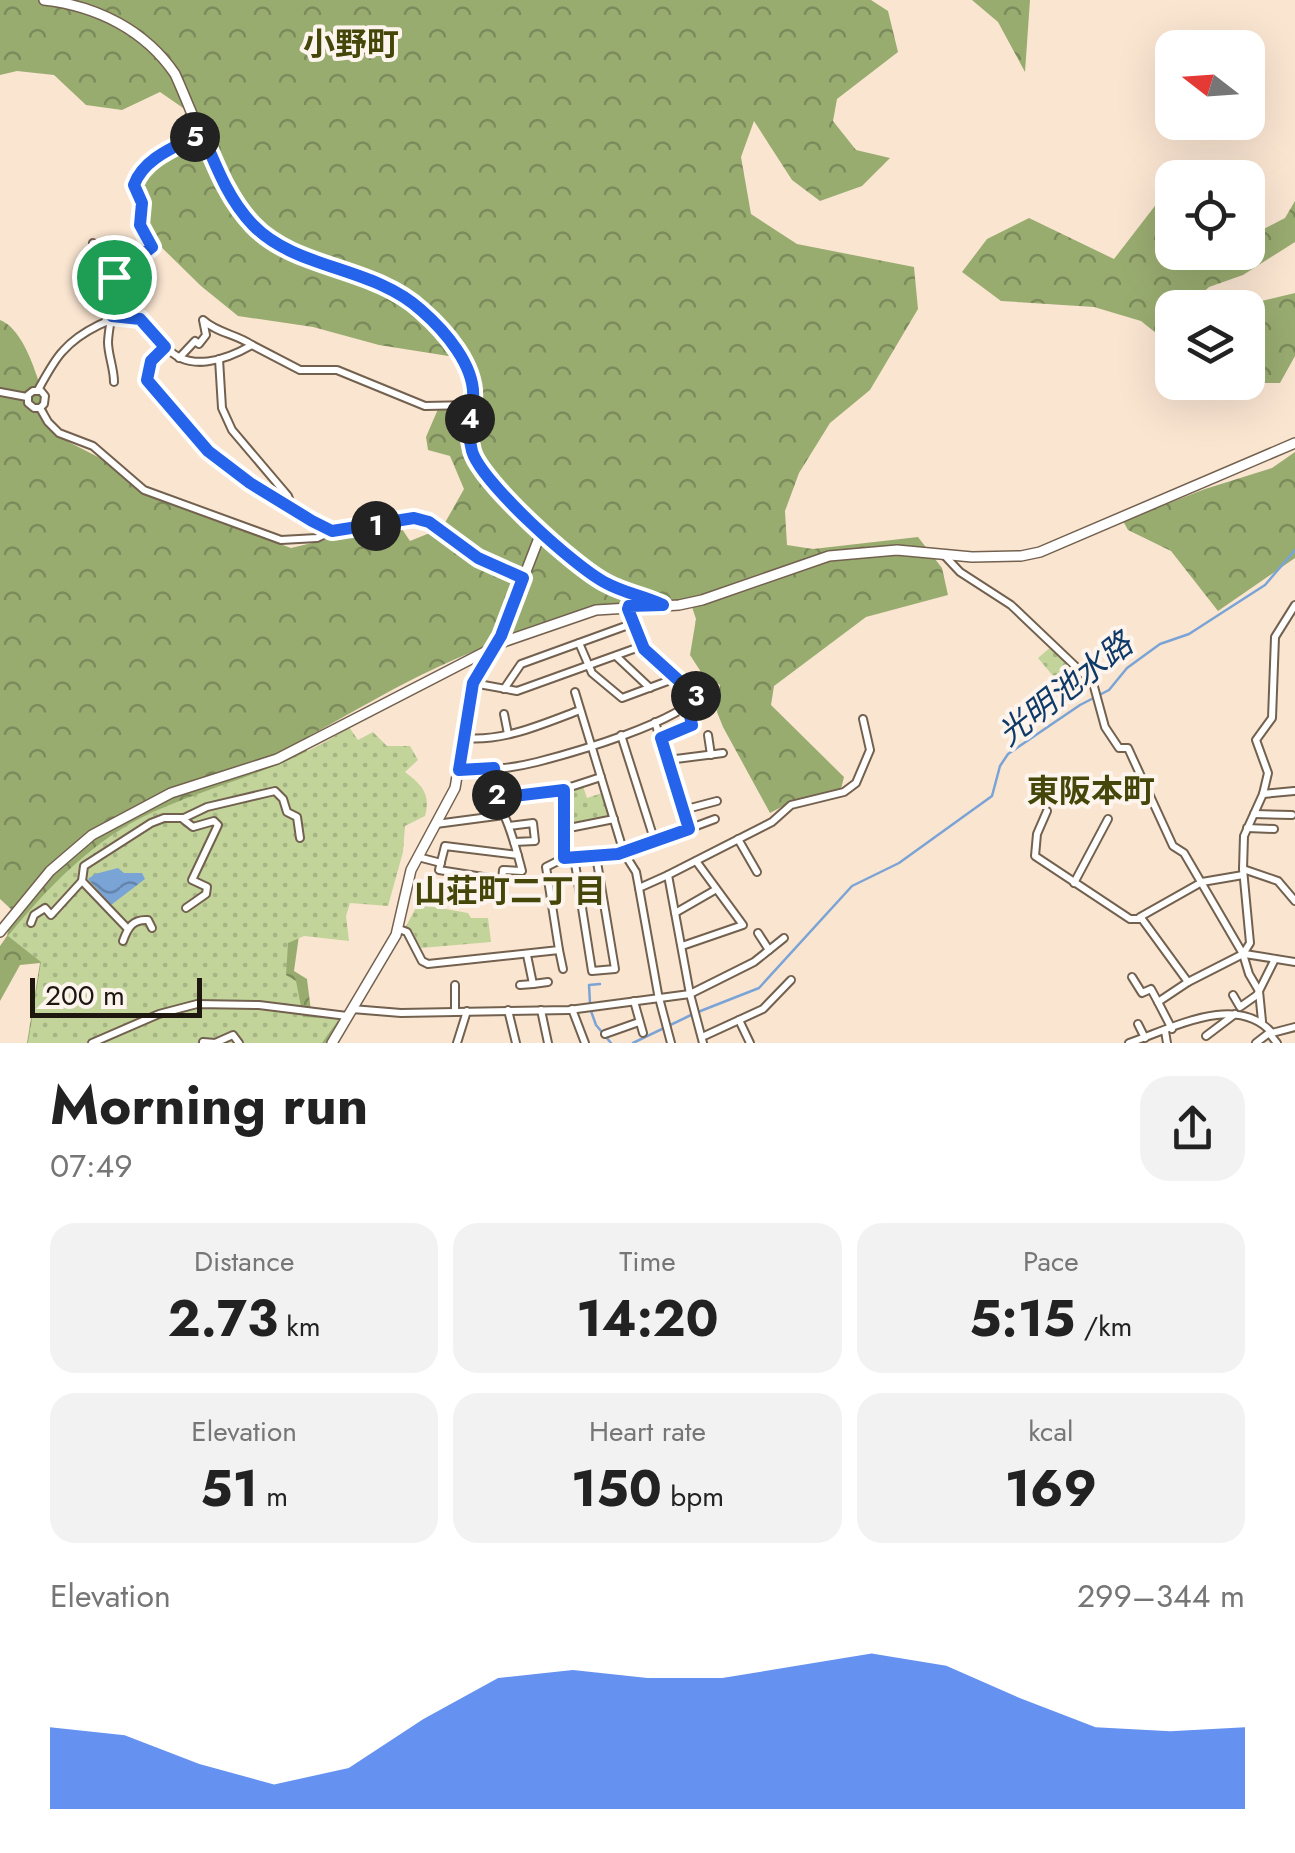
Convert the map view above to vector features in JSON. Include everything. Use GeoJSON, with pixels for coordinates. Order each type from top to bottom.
{"type":"FeatureCollection","features":[{"type":"Feature","properties":{"kind":"street"},"geometry":{"type":"LineString","coordinates":[[44,0],[66,2],[105,15],[146,41],[175,74],[227,190],[256,228],[293,252],[385,284],[420,309],[472,377],[469,428],[478,464],[498,490],[603,582],[663,605]]}},
{"type":"Feature","properties":{"kind":"street"},"geometry":{"type":"LineString","coordinates":[[114,277],[152,247],[140,225],[142,203],[134,185],[140,170],[202,133]]}},
{"type":"Feature","properties":{"kind":"street"},"geometry":{"type":"LineString","coordinates":[[93,243],[114,277],[117,297],[108,344],[114,382]]}},
{"type":"Feature","properties":{"kind":"street"},"geometry":{"type":"LineString","coordinates":[[27,397],[54,370],[60,353],[112,316],[140,319],[165,347],[192,363],[219,359],[252,345]]}},
{"type":"Feature","properties":{"kind":"street"},"geometry":{"type":"LineString","coordinates":[[179,358],[196,341],[198,344],[204,340],[203,320],[213,330],[226,332],[300,370],[337,370],[424,406],[472,405]]}},
{"type":"Feature","properties":{"kind":"street"},"geometry":{"type":"LineString","coordinates":[[165,347],[151,361],[147,380],[200,444],[250,483],[332,531]]}},
{"type":"Feature","properties":{"kind":"street"},"geometry":{"type":"LineString","coordinates":[[219,359],[222,408],[232,430],[288,496],[292,507]]}},
{"type":"Feature","properties":{"kind":"street"},"geometry":{"type":"LineString","coordinates":[[38,390],[45,398],[40,408]]}},
{"type":"Feature","properties":{"kind":"street"},"geometry":{"type":"LineString","coordinates":[[0,392],[27,397]]}},
{"type":"Feature","properties":{"kind":"street"},"geometry":{"type":"LineString","coordinates":[[27,397],[32,407],[40,408]]}},
{"type":"Feature","properties":{"kind":"street"},"geometry":{"type":"LineString","coordinates":[[40,408],[59,432],[93,446],[144,490],[281,540],[317,538],[332,531],[414,518],[429,522],[478,558],[523,578]]}},
{"type":"Feature","properties":{"kind":"street"},"geometry":{"type":"LineString","coordinates":[[0,932],[62,858],[92,835],[172,793],[278,759],[497,644],[585,613],[702,600],[829,556],[897,550],[944,555],[1021,556],[1040,552],[1295,442]]}},
{"type":"Feature","properties":{"kind":"street"},"geometry":{"type":"LineString","coordinates":[[332,1043],[398,928],[411,870],[452,797],[473,683],[497,644],[542,530]]}},
{"type":"Feature","properties":{"kind":"street"},"geometry":{"type":"LineString","coordinates":[[944,555],[960,572],[1011,605],[1093,683],[1105,727],[1119,748],[1128,748],[1173,846],[1184,853],[1244,954],[1246,968],[1259,991],[1262,1021],[1277,1043]]}},
{"type":"Feature","properties":{"kind":"street"},"geometry":{"type":"LineString","coordinates":[[1244,954],[1251,934],[1243,872],[1247,828],[1263,794],[1267,765],[1256,740],[1272,718],[1276,637],[1295,605]]}},
{"type":"Feature","properties":{"kind":"street"},"geometry":{"type":"LineString","coordinates":[[459,770],[534,763],[655,722],[688,707],[700,696],[642,646],[629,606]]}},
{"type":"Feature","properties":{"kind":"street"},"geometry":{"type":"LineString","coordinates":[[504,689],[521,664],[634,624]]}},
{"type":"Feature","properties":{"kind":"street"},"geometry":{"type":"LineString","coordinates":[[579,643],[588,666],[622,698],[676,678]]}},
{"type":"Feature","properties":{"kind":"street"},"geometry":{"type":"LineString","coordinates":[[473,683],[517,691],[642,646]]}},
{"type":"Feature","properties":{"kind":"street"},"geometry":{"type":"LineString","coordinates":[[616,656],[650,688]]}},
{"type":"Feature","properties":{"kind":"street"},"geometry":{"type":"LineString","coordinates":[[575,692],[624,853],[636,872],[659,998],[672,1043]]}},
{"type":"Feature","properties":{"kind":"street"},"geometry":{"type":"LineString","coordinates":[[661,738],[692,725],[688,707]]}},
{"type":"Feature","properties":{"kind":"street"},"geometry":{"type":"LineString","coordinates":[[464,738],[481,740],[508,734],[580,710]]}},
{"type":"Feature","properties":{"kind":"street"},"geometry":{"type":"LineString","coordinates":[[504,714],[508,734]]}},
{"type":"Feature","properties":{"kind":"street"},"geometry":{"type":"LineString","coordinates":[[639,888],[772,822],[792,805],[844,792],[856,783],[870,750],[863,718]]}},
{"type":"Feature","properties":{"kind":"street"},"geometry":{"type":"LineString","coordinates":[[655,722],[689,829]]}},
{"type":"Feature","properties":{"kind":"street"},"geometry":{"type":"LineString","coordinates":[[621,735],[655,842]]}},
{"type":"Feature","properties":{"kind":"street"},"geometry":{"type":"LineString","coordinates":[[708,735],[710,755]]}},
{"type":"Feature","properties":{"kind":"street"},"geometry":{"type":"LineString","coordinates":[[668,760],[722,753]]}},
{"type":"Feature","properties":{"kind":"street"},"geometry":{"type":"LineString","coordinates":[[494,768],[498,798],[564,790],[600,777]]}},
{"type":"Feature","properties":{"kind":"street"},"geometry":{"type":"LineString","coordinates":[[564,790],[564,858]]}},
{"type":"Feature","properties":{"kind":"street"},"geometry":{"type":"LineString","coordinates":[[1263,794],[1294,790]]}},
{"type":"Feature","properties":{"kind":"street"},"geometry":{"type":"LineString","coordinates":[[31,923],[44,908],[51,914],[82,882],[84,866],[151,822],[184,818],[206,807],[275,791],[287,812],[298,816],[300,838]]}},
{"type":"Feature","properties":{"kind":"street"},"geometry":{"type":"LineString","coordinates":[[682,810],[717,802]]}},
{"type":"Feature","properties":{"kind":"street"},"geometry":{"type":"LineString","coordinates":[[1046,811],[1037,834],[1035,856],[1130,919],[1202,882],[1243,872],[1278,881],[1293,898]]}},
{"type":"Feature","properties":{"kind":"street"},"geometry":{"type":"LineString","coordinates":[[1254,814],[1292,815]]}},
{"type":"Feature","properties":{"kind":"street"},"geometry":{"type":"LineString","coordinates":[[436,824],[504,815],[509,826],[518,855],[522,870],[503,870],[502,880],[439,870],[445,846],[518,855]]}},
{"type":"Feature","properties":{"kind":"street"},"geometry":{"type":"LineString","coordinates":[[564,830],[614,819]]}},
{"type":"Feature","properties":{"kind":"street"},"geometry":{"type":"LineString","coordinates":[[1074,882],[1108,819]]}},
{"type":"Feature","properties":{"kind":"street"},"geometry":{"type":"LineString","coordinates":[[184,820],[193,828],[214,821],[218,825],[192,880],[207,887],[206,894],[186,908]]}},
{"type":"Feature","properties":{"kind":"street"},"geometry":{"type":"LineString","coordinates":[[563,969],[553,934],[546,867],[564,858],[624,853],[714,820]]}},
{"type":"Feature","properties":{"kind":"street"},"geometry":{"type":"LineString","coordinates":[[509,826],[533,823],[535,841],[514,842]]}},
{"type":"Feature","properties":{"kind":"street"},"geometry":{"type":"LineString","coordinates":[[1247,828],[1274,830]]}},
{"type":"Feature","properties":{"kind":"street"},"geometry":{"type":"LineString","coordinates":[[738,839],[756,872]]}},
{"type":"Feature","properties":{"kind":"street"},"geometry":{"type":"LineString","coordinates":[[574,857],[592,970],[615,969],[596,856]]}},
{"type":"Feature","properties":{"kind":"street"},"geometry":{"type":"LineString","coordinates":[[418,857],[441,863]]}},
{"type":"Feature","properties":{"kind":"street"},"geometry":{"type":"LineString","coordinates":[[682,946],[743,925],[696,861]]}},
{"type":"Feature","properties":{"kind":"street"},"geometry":{"type":"LineString","coordinates":[[668,875],[702,1040],[763,1009],[791,980]]}},
{"type":"Feature","properties":{"kind":"street"},"geometry":{"type":"LineString","coordinates":[[82,882],[127,928]]}},
{"type":"Feature","properties":{"kind":"street"},"geometry":{"type":"LineString","coordinates":[[1293,898],[1295,882]]}},
{"type":"Feature","properties":{"kind":"street"},"geometry":{"type":"LineString","coordinates":[[675,913],[715,890]]}},
{"type":"Feature","properties":{"kind":"street"},"geometry":{"type":"LineString","coordinates":[[1138,918],[1188,982]]}},
{"type":"Feature","properties":{"kind":"street"},"geometry":{"type":"LineString","coordinates":[[123,941],[127,928],[138,920],[148,920],[152,928]]}},
{"type":"Feature","properties":{"kind":"street"},"geometry":{"type":"LineString","coordinates":[[398,928],[407,932],[418,959],[428,964],[560,950]]}},
{"type":"Feature","properties":{"kind":"street"},"geometry":{"type":"LineString","coordinates":[[758,933],[769,950]]}},
{"type":"Feature","properties":{"kind":"street"},"geometry":{"type":"LineString","coordinates":[[92,1043],[158,1014],[196,1004],[349,1013],[572,1010],[690,994],[754,962],[784,938]]}},
{"type":"Feature","properties":{"kind":"street"},"geometry":{"type":"LineString","coordinates":[[1158,1002],[1244,954],[1295,962]]}},
{"type":"Feature","properties":{"kind":"street"},"geometry":{"type":"LineString","coordinates":[[527,955],[532,984]]}},
{"type":"Feature","properties":{"kind":"street"},"geometry":{"type":"LineString","coordinates":[[1233,996],[1240,1007],[1259,991],[1275,959]]}},
{"type":"Feature","properties":{"kind":"street"},"geometry":{"type":"LineString","coordinates":[[1132,977],[1142,993],[1151,989],[1158,1002],[1169,1030],[1167,1043]]}},
{"type":"Feature","properties":{"kind":"street"},"geometry":{"type":"LineString","coordinates":[[520,985],[548,982]]}},
{"type":"Feature","properties":{"kind":"street"},"geometry":{"type":"LineString","coordinates":[[454,984],[456,1010]]}},
{"type":"Feature","properties":{"kind":"street"},"geometry":{"type":"LineString","coordinates":[[634,1001],[643,1033]]}},
{"type":"Feature","properties":{"kind":"street"},"geometry":{"type":"LineString","coordinates":[[457,1043],[467,1010]]}},
{"type":"Feature","properties":{"kind":"street"},"geometry":{"type":"LineString","coordinates":[[508,1010],[516,1043]]}},
{"type":"Feature","properties":{"kind":"street"},"geometry":{"type":"LineString","coordinates":[[541,1010],[548,1043]]}},
{"type":"Feature","properties":{"kind":"street"},"geometry":{"type":"LineString","coordinates":[[572,1010],[585,1043]]}},
{"type":"Feature","properties":{"kind":"street"},"geometry":{"type":"LineString","coordinates":[[1128,1043],[1215,1014],[1262,1021]]}},
{"type":"Feature","properties":{"kind":"street"},"geometry":{"type":"LineString","coordinates":[[1209,1038],[1234,1014]]}},
{"type":"Feature","properties":{"kind":"street"},"geometry":{"type":"LineString","coordinates":[[739,1020],[750,1043]]}},
{"type":"Feature","properties":{"kind":"street"},"geometry":{"type":"LineString","coordinates":[[605,1034],[639,1022]]}},
{"type":"Feature","properties":{"kind":"street"},"geometry":{"type":"LineString","coordinates":[[1138,1024],[1145,1038]]}},
{"type":"Feature","properties":{"kind":"street"},"geometry":{"type":"LineString","coordinates":[[1256,1043],[1272,1033],[1295,1027]]}},
{"type":"Feature","properties":{"kind":"street"},"geometry":{"type":"LineString","coordinates":[[203,1042],[216,1043],[232,1036],[239,1043]]}},
{"type":"Feature","properties":{"kind":"green space"},"geometry":{"type":"Polygon","coordinates":[[[0,0],[871,0],[888,11],[898,52],[837,99],[833,121],[856,150],[890,158],[862,186],[820,201],[792,180],[754,121],[741,157],[751,214],[797,244],[914,267],[918,309],[870,390],[830,423],[799,473],[785,511],[787,545],[813,549],[918,537],[942,568],[948,595],[866,617],[774,686],[771,705],[844,777],[841,789],[787,804],[770,813],[717,712],[720,685],[701,672],[690,655],[696,619],[690,601],[625,608],[529,631],[422,675],[309,736],[305,765],[304,900],[294,971],[307,979],[311,1011],[335,1016],[339,1022],[327,1043],[27,1043],[40,963],[20,965],[0,1001],[0,946],[7,936],[12,910],[0,899],[0,320],[11,327],[28,353],[55,435],[102,459],[141,493],[291,548],[350,534],[402,529],[410,541],[442,528],[464,489],[450,456],[428,450],[426,437],[438,409],[471,407],[474,395],[461,358],[379,345],[313,327],[238,316],[201,286],[151,237],[136,178],[179,128],[186,110],[160,92],[122,110],[86,105],[54,75],[17,71],[0,75],[0,0]]]}},
{"type":"Feature","properties":{"kind":"green space"},"geometry":{"type":"Polygon","coordinates":[[[972,0],[1030,0],[1025,72],[998,22],[972,0]]]}},
{"type":"Feature","properties":{"kind":"green space"},"geometry":{"type":"Polygon","coordinates":[[[1295,201],[1295,242],[1265,261],[1265,228],[1285,218],[1295,201]]]}},
{"type":"Feature","properties":{"kind":"green space"},"geometry":{"type":"Polygon","coordinates":[[[1155,206],[1155,270],[1251,270],[1206,290],[1155,290],[1155,332],[1141,321],[1094,307],[1001,301],[962,272],[987,239],[1029,218],[1114,259],[1155,206]]]}},
{"type":"Feature","properties":{"kind":"green space"},"geometry":{"type":"Polygon","coordinates":[[[1295,293],[1295,356],[1280,383],[1265,383],[1265,300],[1295,293]]]}},
{"type":"Feature","properties":{"kind":"green space"},"geometry":{"type":"Polygon","coordinates":[[[1295,452],[1295,558],[1218,611],[1171,551],[1128,530],[1123,521],[1272,468],[1295,452]]]}},
{"type":"Feature","properties":{"kind":"green space"},"geometry":{"type":"Polygon","coordinates":[[[1052,646],[1083,676],[1064,689],[1038,658],[1052,646]]]}},
{"type":"Feature","properties":{"kind":"green space"},"geometry":{"type":"Polygon","coordinates":[[[349,727],[358,740],[373,732],[387,746],[410,746],[418,760],[405,772],[424,791],[427,808],[425,816],[405,826],[403,852],[388,906],[350,903],[346,916],[349,941],[304,936],[288,943],[286,975],[296,981],[303,1017],[339,1019],[322,1043],[28,1043],[41,962],[8,936],[56,883],[92,850],[132,823],[178,801],[302,754],[349,727]]]}},
{"type":"Feature","properties":{"kind":"green space"},"geometry":{"type":"Polygon","coordinates":[[[583,786],[587,798],[602,793],[609,815],[570,825],[567,794],[583,786]]]}},
{"type":"Feature","properties":{"kind":"green space"},"geometry":{"type":"Polygon","coordinates":[[[418,904],[468,913],[471,918],[488,918],[491,942],[421,948],[412,931],[405,928],[418,904]]]}},
{"type":"Feature","properties":{"kind":"water"},"geometry":{"type":"Polygon","coordinates":[[[118,868],[124,873],[142,873],[145,879],[111,905],[88,879],[118,868]]]}},
{"type":"Feature","properties":{"kind":"waterway","name":"光明池水路"},"geometry":{"type":"LineString","coordinates":[[698,1012],[759,988],[852,886],[899,863],[992,796],[1000,766],[1008,754],[1109,690],[1127,668],[1160,644],[1189,634],[1265,585],[1295,550]]}},
{"type":"Feature","properties":{"kind":"waterway"},"geometry":{"type":"LineString","coordinates":[[590,1003],[589,985],[600,984]]}},
{"type":"Feature","properties":{"kind":"waterway"},"geometry":{"type":"LineString","coordinates":[[591,1011],[596,1025],[611,1043]]}},
{"type":"Feature","properties":{"kind":"waterway","name":"光明池水路"},"geometry":{"type":"LineString","coordinates":[[633,1043],[691,1015]]}},
{"type":"Feature","properties":{"kind":"district","name":"小野町"},"geometry":{"type":"Point","coordinates":[351,44]}},
{"type":"Feature","properties":{"kind":"district","name":"東阪本町"},"geometry":{"type":"Point","coordinates":[1091,791]}},
{"type":"Feature","properties":{"kind":"district","name":"山荘町二丁目"},"geometry":{"type":"Point","coordinates":[510,891]}},
{"type":"Feature","properties":{"kind":"route"},"geometry":{"type":"LineString","coordinates":[[202,133],[227,190],[256,228],[293,252],[385,284],[434,322],[472,377],[472,450],[486,478],[586,570],[622,591],[663,605],[628,609],[644,649],[698,698],[688,707],[692,725],[661,738],[689,829],[618,854],[564,858],[564,790],[498,798],[494,768],[459,770],[473,683],[501,636],[523,578],[478,558],[429,522],[414,518],[332,531],[250,483],[200,444],[147,380],[151,361],[165,347],[140,319],[112,316],[117,297],[114,277],[152,247],[140,225],[141,195],[134,185],[140,170],[202,133]]}}]}
